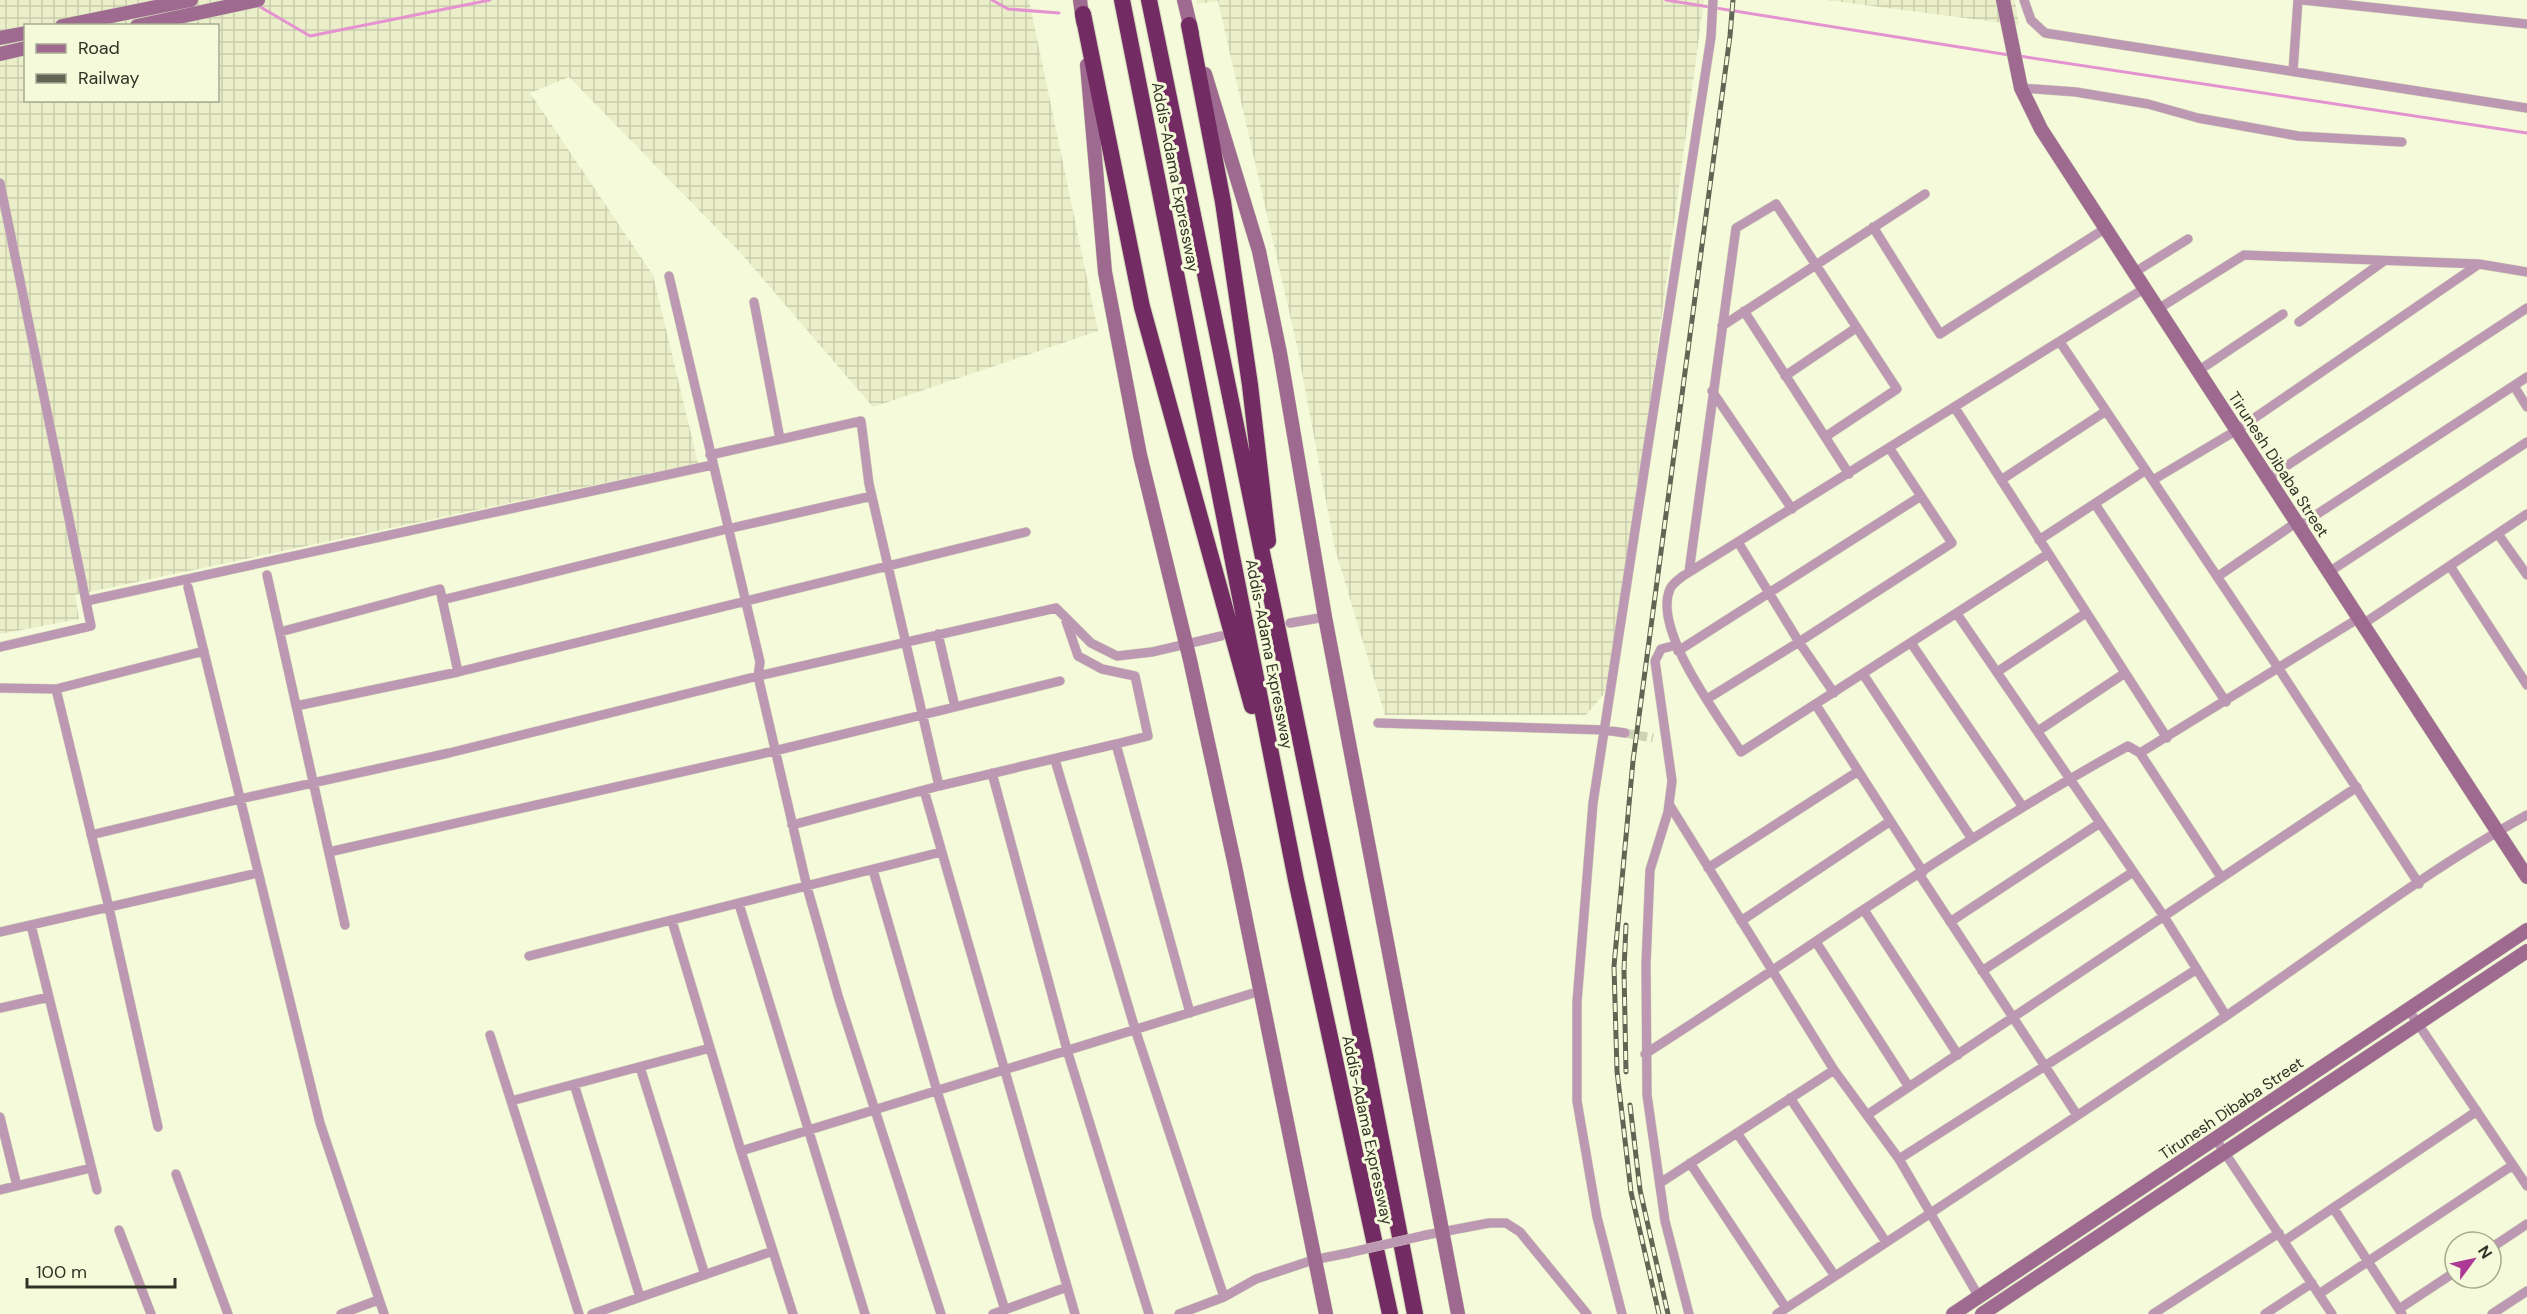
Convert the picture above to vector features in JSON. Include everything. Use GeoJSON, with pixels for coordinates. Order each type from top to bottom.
{"type":"FeatureCollection","features":[{"type":"Feature","properties":{"kind":"highway","name":"Addis-Adama Expressway"},"geometry":{"type":"LineString","coordinates":[[1122,0],[1282,809],[1390,1314]]}},
{"type":"Feature","properties":{"kind":"highway","name":"Addis-Adama Expressway"},"geometry":{"type":"LineString","coordinates":[[1149,0],[1415,1314]]}},
{"type":"Feature","properties":{"kind":"highway"},"geometry":{"type":"LineString","coordinates":[[1081,7],[1142,307],[1227,622],[1282,809]]}},
{"type":"Feature","properties":{"kind":"highway"},"geometry":{"type":"LineString","coordinates":[[1189,25],[1223,202],[1250,385],[1281,649]]}},
{"type":"Feature","properties":{"kind":"street"},"geometry":{"type":"LineString","coordinates":[[72,24],[191,0]]}},
{"type":"Feature","properties":{"kind":"street"},"geometry":{"type":"LineString","coordinates":[[146,24],[258,0]]}},
{"type":"Feature","properties":{"kind":"street"},"geometry":{"type":"LineString","coordinates":[[1184,0],[1189,25],[1259,251],[1280,353],[1325,617],[1458,1314]]}},
{"type":"Feature","properties":{"kind":"street"},"geometry":{"type":"LineString","coordinates":[[1622,1314],[1597,1217],[1578,1101],[1576,1002],[1593,803],[1711,38],[1713,0]]}},
{"type":"Feature","properties":{"kind":"street","name":"Tirunesh Dibaba Street"},"geometry":{"type":"LineString","coordinates":[[2003,0],[2021,88],[2042,129],[2527,877]]}},
{"type":"Feature","properties":{"kind":"street"},"geometry":{"type":"LineString","coordinates":[[2024,0],[2031,20],[2045,33],[2527,108]]}},
{"type":"Feature","properties":{"kind":"street"},"geometry":{"type":"LineString","coordinates":[[2293,71],[2301,0],[2527,24]]}},
{"type":"Feature","properties":{"kind":"street"},"geometry":{"type":"LineString","coordinates":[[1081,7],[1106,272],[1140,455],[1186,642],[1326,1314]]}},
{"type":"Feature","properties":{"kind":"street"},"geometry":{"type":"LineString","coordinates":[[0,38],[24,33]]}},
{"type":"Feature","properties":{"kind":"street"},"geometry":{"type":"LineString","coordinates":[[0,54],[24,48]]}},
{"type":"Feature","properties":{"kind":"street"},"geometry":{"type":"LineString","coordinates":[[2021,88],[2076,92],[2148,104],[2198,118],[2298,136],[2402,142]]}},
{"type":"Feature","properties":{"kind":"street"},"geometry":{"type":"LineString","coordinates":[[0,183],[91,626],[0,647]]}},
{"type":"Feature","properties":{"kind":"street"},"geometry":{"type":"LineString","coordinates":[[1722,326],[1925,194]]}},
{"type":"Feature","properties":{"kind":"street"},"geometry":{"type":"LineString","coordinates":[[1689,572],[1736,228],[1776,204],[1898,389],[1825,437]]}},
{"type":"Feature","properties":{"kind":"street"},"geometry":{"type":"LineString","coordinates":[[1873,227],[1940,334],[2106,228]]}},
{"type":"Feature","properties":{"kind":"street"},"geometry":{"type":"LineString","coordinates":[[2135,272],[2188,239]]}},
{"type":"Feature","properties":{"kind":"street"},"geometry":{"type":"LineString","coordinates":[[2158,309],[2244,255],[2479,264],[2527,272]]}},
{"type":"Feature","properties":{"kind":"street"},"geometry":{"type":"LineString","coordinates":[[2299,322],[2384,261]]}},
{"type":"Feature","properties":{"kind":"street"},"geometry":{"type":"LineString","coordinates":[[2152,480],[2237,430],[2479,264]]}},
{"type":"Feature","properties":{"kind":"street"},"geometry":{"type":"LineString","coordinates":[[669,276],[760,662],[758,676],[807,887],[839,999],[941,1314]]}},
{"type":"Feature","properties":{"kind":"street"},"geometry":{"type":"LineString","coordinates":[[2048,554],[1741,752],[1677,648],[1670,627],[1667,605],[1670,588],[1689,572],[2145,288]]}},
{"type":"Feature","properties":{"kind":"street"},"geometry":{"type":"LineString","coordinates":[[754,302],[780,439]]}},
{"type":"Feature","properties":{"kind":"street"},"geometry":{"type":"LineString","coordinates":[[2268,478],[2527,308]]}},
{"type":"Feature","properties":{"kind":"street"},"geometry":{"type":"LineString","coordinates":[[1744,311],[1849,474]]}},
{"type":"Feature","properties":{"kind":"street"},"geometry":{"type":"LineString","coordinates":[[2198,370],[2283,314]]}},
{"type":"Feature","properties":{"kind":"street"},"geometry":{"type":"LineString","coordinates":[[1785,376],[1856,328]]}},
{"type":"Feature","properties":{"kind":"street"},"geometry":{"type":"LineString","coordinates":[[2060,342],[2279,669],[2419,884]]}},
{"type":"Feature","properties":{"kind":"street"},"geometry":{"type":"LineString","coordinates":[[2217,577],[2527,377]]}},
{"type":"Feature","properties":{"kind":"street"},"geometry":{"type":"LineString","coordinates":[[2514,386],[2527,408]]}},
{"type":"Feature","properties":{"kind":"street"},"geometry":{"type":"LineString","coordinates":[[1712,391],[1792,509]]}},
{"type":"Feature","properties":{"kind":"street"},"geometry":{"type":"LineString","coordinates":[[1955,408],[2168,738]]}},
{"type":"Feature","properties":{"kind":"street"},"geometry":{"type":"LineString","coordinates":[[2001,480],[2106,411]]}},
{"type":"Feature","properties":{"kind":"street"},"geometry":{"type":"LineString","coordinates":[[710,454],[861,421],[872,496],[939,786]]}},
{"type":"Feature","properties":{"kind":"street"},"geometry":{"type":"LineString","coordinates":[[2329,572],[2527,442]]}},
{"type":"Feature","properties":{"kind":"street"},"geometry":{"type":"LineString","coordinates":[[1707,699],[1952,543],[1890,448]]}},
{"type":"Feature","properties":{"kind":"street"},"geometry":{"type":"LineString","coordinates":[[86,601],[712,465]]}},
{"type":"Feature","properties":{"kind":"street"},"geometry":{"type":"LineString","coordinates":[[2039,540],[2146,470]]}},
{"type":"Feature","properties":{"kind":"street"},"geometry":{"type":"LineString","coordinates":[[442,600],[727,529],[872,496]]}},
{"type":"Feature","properties":{"kind":"street"},"geometry":{"type":"LineString","coordinates":[[1689,1314],[1665,1221],[1647,1095],[1646,964],[1650,870],[1668,812],[1672,782],[1655,662],[1661,649],[1677,648],[1921,496]]}},
{"type":"Feature","properties":{"kind":"street"},"geometry":{"type":"LineString","coordinates":[[2095,504],[2226,702]]}},
{"type":"Feature","properties":{"kind":"street"},"geometry":{"type":"LineString","coordinates":[[2140,753],[2361,621],[2450,566],[2527,514]]}},
{"type":"Feature","properties":{"kind":"street"},"geometry":{"type":"LineString","coordinates":[[296,706],[458,672],[1026,532]]}},
{"type":"Feature","properties":{"kind":"street"},"geometry":{"type":"LineString","coordinates":[[2498,534],[2527,575]]}},
{"type":"Feature","properties":{"kind":"street"},"geometry":{"type":"LineString","coordinates":[[1738,542],[1799,642],[1834,693]]}},
{"type":"Feature","properties":{"kind":"street"},"geometry":{"type":"LineString","coordinates":[[2450,566],[2527,685]]}},
{"type":"Feature","properties":{"kind":"street"},"geometry":{"type":"LineString","coordinates":[[267,574],[345,925]]}},
{"type":"Feature","properties":{"kind":"street"},"geometry":{"type":"LineString","coordinates":[[188,587],[320,1123],[384,1314]]}},
{"type":"Feature","properties":{"kind":"street"},"geometry":{"type":"LineString","coordinates":[[279,632],[440,589],[458,672]]}},
{"type":"Feature","properties":{"kind":"street"},"geometry":{"type":"LineString","coordinates":[[91,835],[240,799],[449,753],[758,676],[1056,608],[1091,643],[1117,656],[1152,652],[1186,642],[1221,636]]}},
{"type":"Feature","properties":{"kind":"street"},"geometry":{"type":"LineString","coordinates":[[1997,672],[2086,613]]}},
{"type":"Feature","properties":{"kind":"street"},"geometry":{"type":"LineString","coordinates":[[1957,614],[2163,915],[2226,1016]]}},
{"type":"Feature","properties":{"kind":"street"},"geometry":{"type":"LineString","coordinates":[[792,825],[924,789],[1055,760],[1148,736],[1135,676],[1102,669],[1078,656],[1065,617]]}},
{"type":"Feature","properties":{"kind":"street"},"geometry":{"type":"LineString","coordinates":[[1290,623],[1325,617]]}},
{"type":"Feature","properties":{"kind":"street"},"geometry":{"type":"LineString","coordinates":[[938,634],[955,707]]}},
{"type":"Feature","properties":{"kind":"street"},"geometry":{"type":"LineString","coordinates":[[1911,643],[2023,807]]}},
{"type":"Feature","properties":{"kind":"street"},"geometry":{"type":"LineString","coordinates":[[0,688],[56,689],[204,651]]}},
{"type":"Feature","properties":{"kind":"street"},"geometry":{"type":"LineString","coordinates":[[2038,731],[2125,673]]}},
{"type":"Feature","properties":{"kind":"street"},"geometry":{"type":"LineString","coordinates":[[1863,674],[1972,839]]}},
{"type":"Feature","properties":{"kind":"street"},"geometry":{"type":"LineString","coordinates":[[329,852],[774,751],[1060,681]]}},
{"type":"Feature","properties":{"kind":"street"},"geometry":{"type":"LineString","coordinates":[[56,689],[109,908],[158,1127]]}},
{"type":"Feature","properties":{"kind":"street"},"geometry":{"type":"LineString","coordinates":[[1816,705],[1950,922],[2077,1115]]}},
{"type":"Feature","properties":{"kind":"street"},"geometry":{"type":"LineString","coordinates":[[1378,723],[1605,730],[1625,733]]}},
{"type":"Feature","properties":{"kind":"street"},"geometry":{"type":"LineString","coordinates":[[1653,738],[1665,739]]}},
{"type":"Feature","properties":{"kind":"street"},"geometry":{"type":"LineString","coordinates":[[1116,744],[1190,1013]]}},
{"type":"Feature","properties":{"kind":"street"},"geometry":{"type":"LineString","coordinates":[[1646,1054],[1972,839],[2070,778],[2128,746],[2140,753],[2221,877]]}},
{"type":"Feature","properties":{"kind":"street"},"geometry":{"type":"LineString","coordinates":[[1055,760],[1135,1029],[1224,1297]]}},
{"type":"Feature","properties":{"kind":"street"},"geometry":{"type":"LineString","coordinates":[[1708,868],[1857,772]]}},
{"type":"Feature","properties":{"kind":"street"},"geometry":{"type":"LineString","coordinates":[[992,773],[1067,1050],[1149,1314]]}},
{"type":"Feature","properties":{"kind":"street"},"geometry":{"type":"LineString","coordinates":[[1867,1115],[2357,787]]}},
{"type":"Feature","properties":{"kind":"street"},"geometry":{"type":"LineString","coordinates":[[924,789],[1075,1314]]}},
{"type":"Feature","properties":{"kind":"street"},"geometry":{"type":"LineString","coordinates":[[1668,802],[1834,1070],[1899,1159],[1931,1212],[1974,1305]]}},
{"type":"Feature","properties":{"kind":"street"},"geometry":{"type":"LineString","coordinates":[[1690,1163],[1782,1311],[2226,1016],[2497,832],[2527,816]]}},
{"type":"Feature","properties":{"kind":"street"},"geometry":{"type":"LineString","coordinates":[[1741,921],[1889,822]]}},
{"type":"Feature","properties":{"kind":"street"},"geometry":{"type":"LineString","coordinates":[[1950,922],[2100,823]]}},
{"type":"Feature","properties":{"kind":"street"},"geometry":{"type":"LineString","coordinates":[[529,956],[941,852]]}},
{"type":"Feature","properties":{"kind":"street"},"geometry":{"type":"LineString","coordinates":[[873,870],[937,1091],[1005,1310]]}},
{"type":"Feature","properties":{"kind":"street"},"geometry":{"type":"LineString","coordinates":[[1982,971],[2133,872]]}},
{"type":"Feature","properties":{"kind":"street"},"geometry":{"type":"LineString","coordinates":[[0,932],[258,873]]}},
{"type":"Feature","properties":{"kind":"street"},"geometry":{"type":"LineString","coordinates":[[739,904],[865,1314]]}},
{"type":"Feature","properties":{"kind":"street"},"geometry":{"type":"LineString","coordinates":[[1864,910],[1958,1055]]}},
{"type":"Feature","properties":{"kind":"street"},"geometry":{"type":"LineString","coordinates":[[672,921],[793,1314]]}},
{"type":"Feature","properties":{"kind":"street"},"geometry":{"type":"LineString","coordinates":[[31,925],[97,1190]]}},
{"type":"Feature","properties":{"kind":"street","name":"Tirunesh Dibaba Street"},"geometry":{"type":"LineString","coordinates":[[1953,1314],[1974,1305],[2215,1138],[2527,930]]}},
{"type":"Feature","properties":{"kind":"street"},"geometry":{"type":"LineString","coordinates":[[1816,942],[1910,1087]]}},
{"type":"Feature","properties":{"kind":"street","name":"Tirunesh Dibaba Street"},"geometry":{"type":"LineString","coordinates":[[1982,1314],[2527,951]]}},
{"type":"Feature","properties":{"kind":"street"},"geometry":{"type":"LineString","coordinates":[[1899,1159],[2197,969]]}},
{"type":"Feature","properties":{"kind":"street"},"geometry":{"type":"LineString","coordinates":[[741,1151],[1260,991]]}},
{"type":"Feature","properties":{"kind":"street"},"geometry":{"type":"LineString","coordinates":[[0,1008],[49,997]]}},
{"type":"Feature","properties":{"kind":"street"},"geometry":{"type":"LineString","coordinates":[[2408,1009],[2527,1186]]}},
{"type":"Feature","properties":{"kind":"street"},"geometry":{"type":"LineString","coordinates":[[490,1035],[579,1314]]}},
{"type":"Feature","properties":{"kind":"street"},"geometry":{"type":"LineString","coordinates":[[511,1101],[710,1048]]}},
{"type":"Feature","properties":{"kind":"street"},"geometry":{"type":"LineString","coordinates":[[640,1067],[705,1275]]}},
{"type":"Feature","properties":{"kind":"street"},"geometry":{"type":"LineString","coordinates":[[1660,1183],[1834,1070]]}},
{"type":"Feature","properties":{"kind":"street"},"geometry":{"type":"LineString","coordinates":[[574,1084],[640,1297]]}},
{"type":"Feature","properties":{"kind":"street"},"geometry":{"type":"LineString","coordinates":[[1790,1098],[1886,1242]]}},
{"type":"Feature","properties":{"kind":"street"},"geometry":{"type":"LineString","coordinates":[[2153,1314],[2282,1237],[2334,1209],[2477,1111]]}},
{"type":"Feature","properties":{"kind":"street"},"geometry":{"type":"LineString","coordinates":[[0,1117],[17,1186]]}},
{"type":"Feature","properties":{"kind":"street"},"geometry":{"type":"LineString","coordinates":[[1737,1133],[1835,1276]]}},
{"type":"Feature","properties":{"kind":"street"},"geometry":{"type":"LineString","coordinates":[[2215,1138],[2332,1314]]}},
{"type":"Feature","properties":{"kind":"street"},"geometry":{"type":"LineString","coordinates":[[2319,1294],[2513,1165]]}},
{"type":"Feature","properties":{"kind":"street"},"geometry":{"type":"LineString","coordinates":[[0,1190],[91,1168]]}},
{"type":"Feature","properties":{"kind":"street"},"geometry":{"type":"LineString","coordinates":[[176,1174],[228,1314]]}},
{"type":"Feature","properties":{"kind":"street"},"geometry":{"type":"LineString","coordinates":[[2334,1209],[2401,1312],[2443,1281]]}},
{"type":"Feature","properties":{"kind":"street"},"geometry":{"type":"LineString","coordinates":[[1179,1314],[1224,1297],[1256,1279],[1313,1260],[1489,1222],[1506,1223],[1520,1232],[1587,1314]]}},
{"type":"Feature","properties":{"kind":"street"},"geometry":{"type":"LineString","coordinates":[[2503,1240],[2527,1224]]}},
{"type":"Feature","properties":{"kind":"street"},"geometry":{"type":"LineString","coordinates":[[119,1230],[147,1313]]}},
{"type":"Feature","properties":{"kind":"street"},"geometry":{"type":"LineString","coordinates":[[592,1314],[773,1251]]}},
{"type":"Feature","properties":{"kind":"street"},"geometry":{"type":"LineString","coordinates":[[2265,1314],[2312,1283]]}},
{"type":"Feature","properties":{"kind":"street"},"geometry":{"type":"LineString","coordinates":[[993,1314],[1067,1287]]}},
{"type":"Feature","properties":{"kind":"street"},"geometry":{"type":"LineString","coordinates":[[2492,1314],[2527,1291]]}},
{"type":"Feature","properties":{"kind":"street"},"geometry":{"type":"LineString","coordinates":[[341,1314],[378,1300]]}},
{"type":"Feature","properties":{"kind":"shaded area"},"geometry":{"type":"Polygon","coordinates":[[[0,0],[1029,0],[1098,331],[873,407],[739,251],[569,77],[530,93],[653,275],[698,463],[75,595],[79,619],[0,634],[0,0]]]}},
{"type":"Feature","properties":{"kind":"shaded area"},"geometry":{"type":"Polygon","coordinates":[[[1197,0],[1704,0],[1616,657],[1603,695],[1586,715],[1385,715],[1335,549],[1297,346],[1218,1],[1197,4],[1197,0]]]}},
{"type":"Feature","properties":{"kind":"shaded area"},"geometry":{"type":"Polygon","coordinates":[[[1826,0],[2015,0],[2019,25],[1826,0]]]}},
{"type":"Feature","properties":{"kind":"waterway"},"geometry":{"type":"LineString","coordinates":[[257,5],[310,36],[490,0]]}},
{"type":"Feature","properties":{"kind":"waterway"},"geometry":{"type":"LineString","coordinates":[[992,0],[1008,9],[1059,13]]}},
{"type":"Feature","properties":{"kind":"waterway"},"geometry":{"type":"LineString","coordinates":[[1666,0],[2009,55]]}},
{"type":"Feature","properties":{"kind":"waterway"},"geometry":{"type":"LineString","coordinates":[[2019,56],[2527,133]]}},
{"type":"Feature","properties":{"kind":"tunnel"},"geometry":{"type":"LineString","coordinates":[[1244,632],[1280,625]]}},
{"type":"Feature","properties":{"kind":"tunnel"},"geometry":{"type":"LineString","coordinates":[[1625,733],[1653,738]]}},
{"type":"Feature","properties":{"kind":"railway"},"geometry":{"type":"LineString","coordinates":[[1659,1314],[1631,1192],[1617,1071],[1614,966],[1633,761],[1733,0]]}},
{"type":"Feature","properties":{"kind":"railway"},"geometry":{"type":"LineString","coordinates":[[1626,925],[1624,970],[1626,1072]]}},
{"type":"Feature","properties":{"kind":"railway"},"geometry":{"type":"LineString","coordinates":[[1630,1105],[1640,1190],[1668,1314]]}}]}
